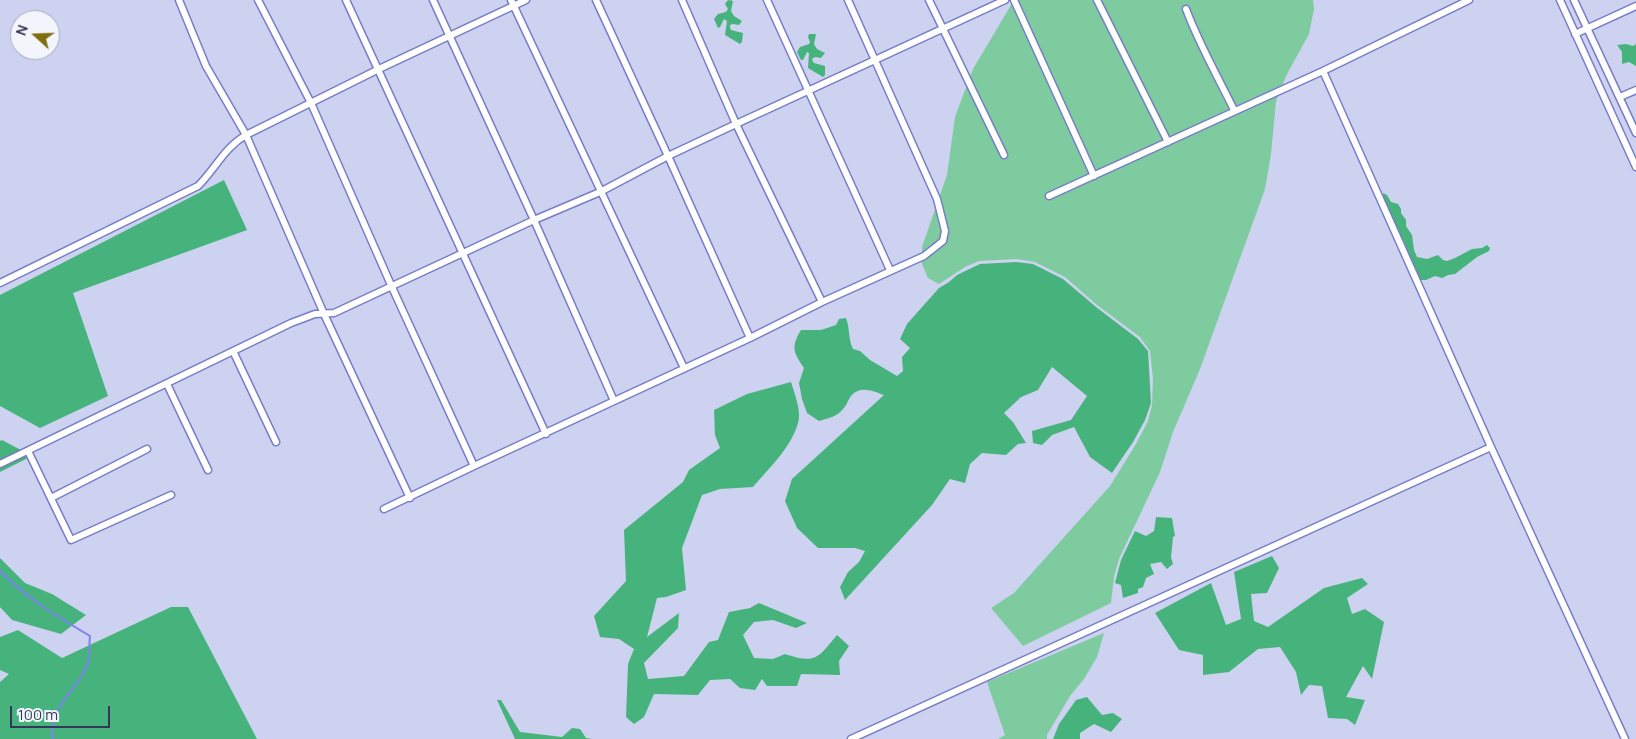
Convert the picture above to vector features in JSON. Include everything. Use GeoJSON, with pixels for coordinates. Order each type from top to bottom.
{"type":"FeatureCollection","features":[{"type":"Feature","properties":{"kind":"street"},"geometry":{"type":"LineString","coordinates":[[179,0],[206,66],[246,135],[324,314],[410,498]]}},
{"type":"Feature","properties":{"kind":"street"},"geometry":{"type":"LineString","coordinates":[[258,0],[311,103],[391,285],[474,466]]}},
{"type":"Feature","properties":{"kind":"street"},"geometry":{"type":"LineString","coordinates":[[346,0],[546,434]]}},
{"type":"Feature","properties":{"kind":"street"},"geometry":{"type":"LineString","coordinates":[[433,0],[534,220],[614,401]]}},
{"type":"Feature","properties":{"kind":"street"},"geometry":{"type":"LineString","coordinates":[[0,283],[198,186],[210,174],[233,143],[246,135],[513,3],[526,0]]}},
{"type":"Feature","properties":{"kind":"street"},"geometry":{"type":"LineString","coordinates":[[596,0],[750,338]]}},
{"type":"Feature","properties":{"kind":"street"},"geometry":{"type":"LineString","coordinates":[[682,0],[736,124],[822,302]]}},
{"type":"Feature","properties":{"kind":"street"},"geometry":{"type":"LineString","coordinates":[[767,0],[890,270]]}},
{"type":"Feature","properties":{"kind":"street"},"geometry":{"type":"LineString","coordinates":[[384,509],[750,338],[890,270],[924,256],[944,241],[945,231],[937,199],[848,0]]}},
{"type":"Feature","properties":{"kind":"street"},"geometry":{"type":"LineString","coordinates":[[929,0],[1004,155]]}},
{"type":"Feature","properties":{"kind":"street"},"geometry":{"type":"LineString","coordinates":[[0,464],[291,323],[315,314],[334,313],[391,285],[600,192],[668,156],[1005,0]]}},
{"type":"Feature","properties":{"kind":"street"},"geometry":{"type":"LineString","coordinates":[[1014,0],[1094,176]]}},
{"type":"Feature","properties":{"kind":"street"},"geometry":{"type":"LineString","coordinates":[[1097,0],[1168,142]]}},
{"type":"Feature","properties":{"kind":"street"},"geometry":{"type":"LineString","coordinates":[[1049,196],[1323,71],[1469,0]]}},
{"type":"Feature","properties":{"kind":"street"},"geometry":{"type":"LineString","coordinates":[[1560,0],[1636,167]]}},
{"type":"Feature","properties":{"kind":"street"},"geometry":{"type":"LineString","coordinates":[[1574,0],[1636,132],[1622,137]]}},
{"type":"Feature","properties":{"kind":"street"},"geometry":{"type":"LineString","coordinates":[[513,3],[684,368]]}},
{"type":"Feature","properties":{"kind":"street"},"geometry":{"type":"LineString","coordinates":[[1575,34],[1636,6]]}},
{"type":"Feature","properties":{"kind":"street"},"geometry":{"type":"LineString","coordinates":[[1186,10],[1199,43],[1207,55],[1234,110]]}},
{"type":"Feature","properties":{"kind":"street"},"geometry":{"type":"LineString","coordinates":[[1323,71],[1626,739]]}},
{"type":"Feature","properties":{"kind":"street"},"geometry":{"type":"LineString","coordinates":[[1620,97],[1636,90]]}},
{"type":"Feature","properties":{"kind":"street"},"geometry":{"type":"LineString","coordinates":[[233,351],[276,442]]}},
{"type":"Feature","properties":{"kind":"street"},"geometry":{"type":"LineString","coordinates":[[167,384],[208,470]]}},
{"type":"Feature","properties":{"kind":"street"},"geometry":{"type":"LineString","coordinates":[[851,739],[1492,447]]}},
{"type":"Feature","properties":{"kind":"street"},"geometry":{"type":"LineString","coordinates":[[51,498],[148,449]]}},
{"type":"Feature","properties":{"kind":"street"},"geometry":{"type":"LineString","coordinates":[[28,451],[72,540],[171,495]]}},
{"type":"Feature","properties":{"kind":"green space"},"geometry":{"type":"Polygon","coordinates":[[[729,0],[733,1],[731,11],[734,16],[742,21],[739,25],[730,25],[731,30],[743,33],[740,44],[725,35],[727,21],[724,19],[718,28],[714,19],[718,14],[726,12],[728,9],[725,4],[729,0]]]}},
{"type":"Feature","properties":{"kind":"green space"},"geometry":{"type":"Polygon","coordinates":[[[1014,0],[1313,0],[1314,9],[1309,34],[1287,74],[1276,101],[1271,154],[1265,189],[1200,369],[1173,432],[1160,472],[1119,559],[1114,577],[1111,603],[1023,646],[991,608],[1014,593],[1110,486],[1148,421],[1152,405],[1153,379],[1150,351],[1140,337],[1097,305],[1065,277],[1035,262],[1017,259],[979,261],[965,267],[939,284],[928,278],[922,264],[922,247],[947,175],[955,117],[973,69],[1014,0]]]}},
{"type":"Feature","properties":{"kind":"green space"},"geometry":{"type":"Polygon","coordinates":[[[809,34],[816,34],[814,44],[817,49],[825,53],[821,58],[816,57],[812,60],[814,63],[825,66],[825,75],[823,77],[808,68],[809,53],[807,52],[803,60],[801,60],[797,52],[800,47],[809,44],[809,34]]]}},
{"type":"Feature","properties":{"kind":"green space"},"geometry":{"type":"Polygon","coordinates":[[[1626,44],[1633,46],[1636,44],[1636,66],[1629,62],[1622,64],[1622,52],[1617,45],[1626,44]]]}},
{"type":"Feature","properties":{"kind":"green space"},"geometry":{"type":"Polygon","coordinates":[[[224,180],[247,230],[73,293],[108,396],[40,428],[0,406],[0,295],[224,180]]]}},
{"type":"Feature","properties":{"kind":"green space"},"geometry":{"type":"Polygon","coordinates":[[[1383,193],[1387,195],[1391,202],[1398,204],[1401,209],[1401,213],[1406,220],[1406,226],[1412,235],[1417,257],[1427,259],[1438,255],[1447,261],[1472,249],[1482,248],[1487,245],[1490,248],[1489,251],[1477,257],[1455,274],[1442,278],[1435,276],[1421,280],[1413,268],[1405,243],[1389,214],[1383,193]]]}},
{"type":"Feature","properties":{"kind":"green space"},"geometry":{"type":"Polygon","coordinates":[[[1016,262],[1033,264],[1063,279],[1138,339],[1148,351],[1151,403],[1145,420],[1112,473],[1090,457],[1074,427],[1052,435],[1042,445],[1033,443],[1032,431],[1071,420],[1087,396],[1052,367],[1038,390],[1021,397],[1004,413],[1013,422],[1026,443],[1018,444],[1006,455],[982,453],[970,464],[965,483],[950,479],[932,505],[845,600],[840,587],[848,572],[859,562],[865,551],[855,548],[818,548],[797,528],[785,501],[792,479],[884,395],[867,390],[858,391],[851,396],[838,414],[819,421],[807,413],[799,383],[804,368],[797,358],[795,349],[801,330],[821,330],[836,325],[839,319],[846,318],[853,349],[860,351],[870,360],[897,376],[903,371],[902,357],[910,348],[900,339],[907,324],[939,288],[957,275],[980,264],[1016,262]]]}},
{"type":"Feature","properties":{"kind":"green space"},"geometry":{"type":"Polygon","coordinates":[[[791,382],[799,413],[795,432],[779,457],[753,487],[720,489],[702,495],[682,548],[686,590],[657,598],[647,637],[679,613],[678,628],[644,663],[648,679],[684,676],[709,642],[718,640],[729,612],[750,608],[759,603],[807,623],[796,628],[773,620],[754,622],[743,635],[754,658],[773,659],[785,654],[810,659],[825,650],[837,635],[849,646],[839,661],[840,675],[801,674],[797,686],[767,686],[762,679],[755,690],[740,688],[730,679],[710,680],[698,695],[654,694],[644,717],[634,724],[626,717],[628,664],[634,649],[619,639],[600,637],[594,616],[626,581],[624,530],[683,482],[689,470],[720,448],[715,435],[714,410],[747,394],[791,382]]]}},
{"type":"Feature","properties":{"kind":"green space"},"geometry":{"type":"Polygon","coordinates":[[[2,440],[32,456],[0,472],[0,441],[2,440]]]}},
{"type":"Feature","properties":{"kind":"green space"},"geometry":{"type":"Polygon","coordinates":[[[1156,517],[1172,518],[1175,536],[1173,537],[1171,557],[1173,564],[1167,569],[1161,562],[1150,564],[1154,574],[1146,578],[1143,587],[1138,589],[1138,593],[1123,598],[1121,585],[1115,583],[1121,560],[1135,531],[1146,536],[1154,531],[1156,517]]]}},
{"type":"Feature","properties":{"kind":"green space"},"geometry":{"type":"Polygon","coordinates":[[[1272,556],[1279,568],[1267,593],[1251,594],[1254,621],[1268,627],[1324,588],[1362,578],[1368,584],[1347,598],[1352,614],[1365,609],[1384,622],[1372,679],[1363,666],[1346,697],[1365,700],[1355,725],[1347,719],[1328,718],[1322,686],[1309,685],[1301,695],[1296,672],[1280,647],[1258,649],[1229,672],[1203,675],[1203,655],[1179,650],[1155,613],[1211,583],[1226,625],[1241,619],[1234,572],[1272,556]]]}},
{"type":"Feature","properties":{"kind":"green space"},"geometry":{"type":"Polygon","coordinates":[[[0,558],[25,583],[52,594],[86,615],[61,634],[12,620],[0,607],[0,558]]]}},
{"type":"Feature","properties":{"kind":"green space"},"geometry":{"type":"Polygon","coordinates":[[[171,607],[188,607],[257,739],[0,739],[0,682],[9,674],[0,670],[0,637],[18,630],[62,658],[171,607]]]}},
{"type":"Feature","properties":{"kind":"green space"},"geometry":{"type":"Polygon","coordinates":[[[1104,633],[1097,657],[1084,679],[1070,696],[1047,735],[1047,739],[998,739],[1005,735],[987,682],[1104,633]]]}},
{"type":"Feature","properties":{"kind":"green space"},"geometry":{"type":"Polygon","coordinates":[[[1087,697],[1102,715],[1113,713],[1122,719],[1111,732],[1094,724],[1080,733],[1080,739],[1053,739],[1059,724],[1076,700],[1087,697]]]}},
{"type":"Feature","properties":{"kind":"green space"},"geometry":{"type":"Polygon","coordinates":[[[497,700],[501,700],[520,732],[562,737],[572,728],[580,729],[586,738],[592,739],[515,739],[497,700]]]}},
{"type":"Feature","properties":{"kind":"waterway"},"geometry":{"type":"LineString","coordinates":[[0,571],[31,598],[90,636],[89,659],[80,679],[55,716],[53,739]]}}]}
